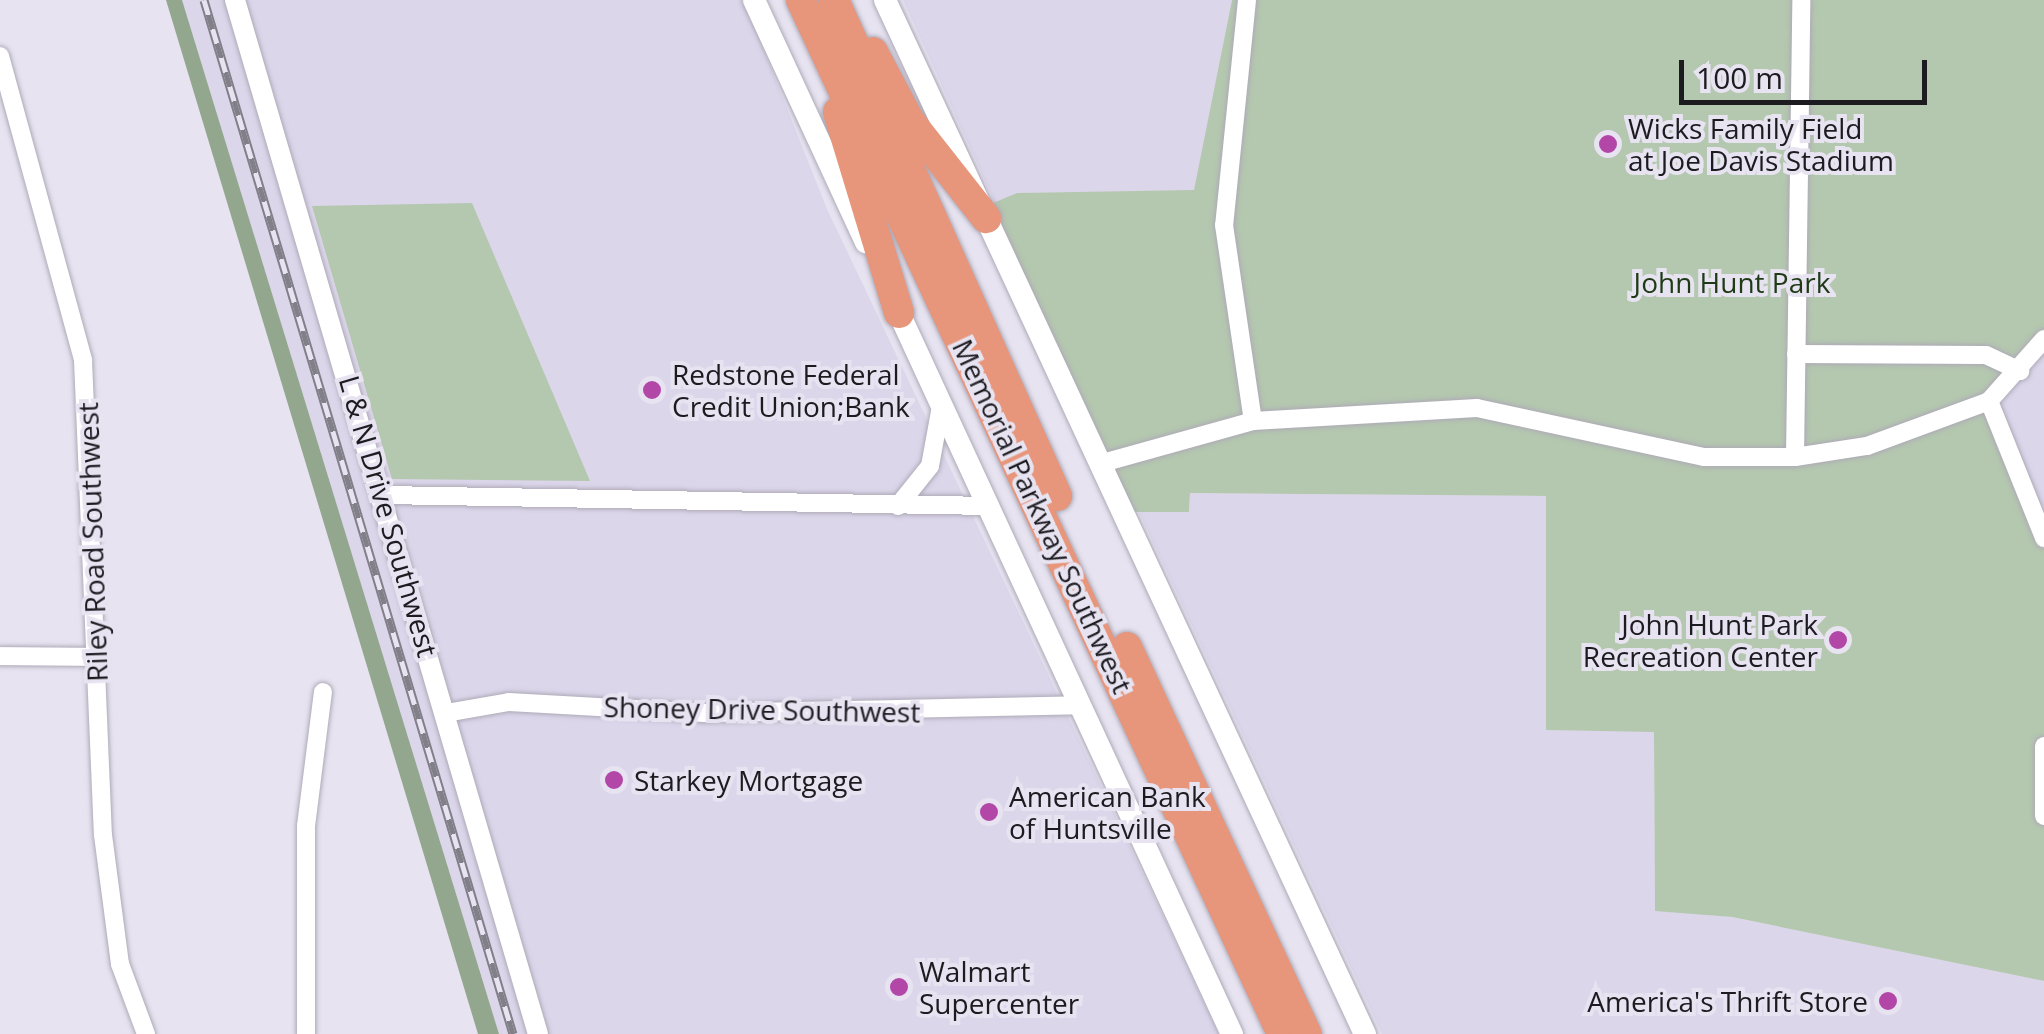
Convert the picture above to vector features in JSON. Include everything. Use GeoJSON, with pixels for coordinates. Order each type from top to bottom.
{"type":"FeatureCollection","features":[{"type":"Feature","properties":{"kind":"highway","name":"Memorial Parkway Southwest"},"geometry":{"type":"LineString","coordinates":[[801,0],[1282,1034]]}},
{"type":"Feature","properties":{"kind":"highway"},"geometry":{"type":"LineString","coordinates":[[838,0],[910,120],[986,218]]}},
{"type":"Feature","properties":{"kind":"highway","name":"Memorial Parkway Southwest"},"geometry":{"type":"LineString","coordinates":[[838,0],[1306,1034]]}},
{"type":"Feature","properties":{"kind":"highway"},"geometry":{"type":"LineString","coordinates":[[830,60],[899,313]]}},
{"type":"Feature","properties":{"kind":"main road"},"geometry":{"type":"LineString","coordinates":[[754,0],[1232,1034]]}},
{"type":"Feature","properties":{"kind":"main road"},"geometry":{"type":"LineString","coordinates":[[884,0],[1364,1034]]}},
{"type":"Feature","properties":{"kind":"street","name":"L & N Drive Southwest"},"geometry":{"type":"LineString","coordinates":[[235,0],[384,496],[538,1034]]}},
{"type":"Feature","properties":{"kind":"street"},"geometry":{"type":"LineString","coordinates":[[1247,0],[1224,225],[1253,421]]}},
{"type":"Feature","properties":{"kind":"street"},"geometry":{"type":"LineString","coordinates":[[1795,456],[1801,0]]}},
{"type":"Feature","properties":{"kind":"street","name":"Riley Road Southwest"},"geometry":{"type":"LineString","coordinates":[[0,56],[83,360],[111,902],[120,964],[146,1034]]}},
{"type":"Feature","properties":{"kind":"street"},"geometry":{"type":"LineString","coordinates":[[1100,464],[1253,421],[1476,408],[1704,457],[1795,456],[1867,446],[1989,401],[2020,372],[2044,339]]}},
{"type":"Feature","properties":{"kind":"street"},"geometry":{"type":"LineString","coordinates":[[1796,354],[1986,355],[2020,372]]}},
{"type":"Feature","properties":{"kind":"street"},"geometry":{"type":"LineString","coordinates":[[1989,401],[2044,538]]}},
{"type":"Feature","properties":{"kind":"street"},"geometry":{"type":"LineString","coordinates":[[898,506],[930,466],[941,406]]}},
{"type":"Feature","properties":{"kind":"street"},"geometry":{"type":"LineString","coordinates":[[384,496],[990,506]]}},
{"type":"Feature","properties":{"kind":"street"},"geometry":{"type":"LineString","coordinates":[[0,656],[97,657]]}},
{"type":"Feature","properties":{"kind":"street"},"geometry":{"type":"LineString","coordinates":[[306,1034],[306,826],[323,692]]}},
{"type":"Feature","properties":{"kind":"street","name":"Shoney Drive Southwest"},"geometry":{"type":"LineString","coordinates":[[446,713],[509,702],[705,713],[1080,705]]}},
{"type":"Feature","properties":{"kind":"street"},"geometry":{"type":"LineString","coordinates":[[2044,746],[2044,816]]}},
{"type":"Feature","properties":{"kind":"shaded area"},"geometry":{"type":"Polygon","coordinates":[[[182,0],[744,0],[827,209],[1219,1034],[499,1034],[182,0]]]}},
{"type":"Feature","properties":{"kind":"shaded area"},"geometry":{"type":"Polygon","coordinates":[[[903,0],[1232,0],[1195,191],[1017,193],[995,203],[903,0]]]}},
{"type":"Feature","properties":{"kind":"shaded area"},"geometry":{"type":"Polygon","coordinates":[[[2044,339],[2044,538],[1989,401],[2044,339]]]}},
{"type":"Feature","properties":{"kind":"shaded area"},"geometry":{"type":"Polygon","coordinates":[[[1190,493],[1546,496],[1546,730],[1654,731],[1655,910],[1731,917],[2044,981],[2044,1034],[1382,1034],[1139,512],[1189,512],[1190,493]]]}},
{"type":"Feature","properties":{"kind":"green space"},"geometry":{"type":"Polygon","coordinates":[[[166,0],[182,0],[499,1034],[478,1034],[166,0]]]}},
{"type":"Feature","properties":{"kind":"green space","name":"John Hunt Park"},"geometry":{"type":"Polygon","coordinates":[[[1232,0],[2044,0],[2044,339],[1989,401],[2044,538],[2044,981],[1732,917],[1655,911],[1654,732],[1546,730],[1546,496],[1190,493],[1189,512],[1122,512],[981,208],[1017,193],[1194,190],[1232,0]]]}},
{"type":"Feature","properties":{"kind":"green space"},"geometry":{"type":"Polygon","coordinates":[[[472,203],[590,481],[392,479],[312,206],[472,203]]]}},
{"type":"Feature","properties":{"kind":"railway"},"geometry":{"type":"LineString","coordinates":[[204,0],[513,1034]]}},
{"type":"Feature","properties":{"kind":"place","name":"Wicks Family Field at Joe Davis Stadium"},"geometry":{"type":"Point","coordinates":[1608,144]}},
{"type":"Feature","properties":{"kind":"place","name":"Redstone Federal Credit Union;Bank"},"geometry":{"type":"Point","coordinates":[652,390]}},
{"type":"Feature","properties":{"kind":"place","name":"John Hunt Park Recreation Center"},"geometry":{"type":"Point","coordinates":[1838,640]}},
{"type":"Feature","properties":{"kind":"place","name":"Starkey Mortgage"},"geometry":{"type":"Point","coordinates":[614,780]}},
{"type":"Feature","properties":{"kind":"place","name":"American Bank of Huntsville"},"geometry":{"type":"Point","coordinates":[989,812]}},
{"type":"Feature","properties":{"kind":"place","name":"Walmart Supercenter"},"geometry":{"type":"Point","coordinates":[899,987]}},
{"type":"Feature","properties":{"kind":"place","name":"America's Thrift Store"},"geometry":{"type":"Point","coordinates":[1888,1001]}}]}
